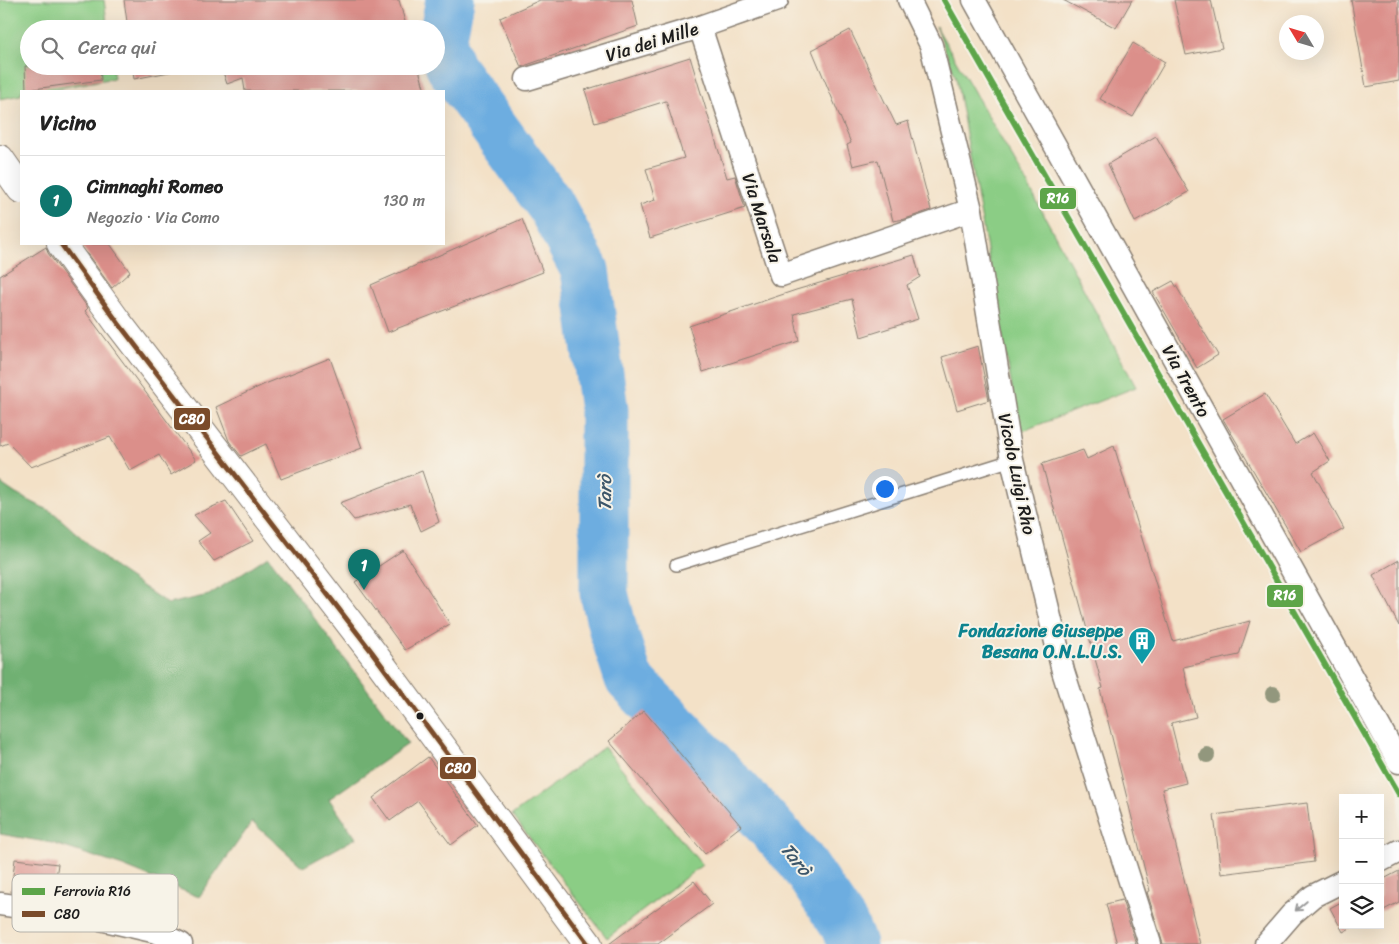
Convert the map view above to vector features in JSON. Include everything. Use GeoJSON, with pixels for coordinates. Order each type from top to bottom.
{"type":"FeatureCollection","features":[{"type":"Feature","properties":{"kind":"street","name":"Via dei Mille"},"geometry":{"type":"LineString","coordinates":[[527,79],[700,28],[777,0]]}},
{"type":"Feature","properties":{"kind":"street","name":"Vicolo Luigi Rho"},"geometry":{"type":"LineString","coordinates":[[909,0],[931,45],[970,210],[1012,460],[1063,671],[1150,944]]}},
{"type":"Feature","properties":{"kind":"street","name":"Via Trento"},"geometry":{"type":"LineString","coordinates":[[974,0],[1399,762]]}},
{"type":"Feature","properties":{"kind":"street","name":"Via Marsala"},"geometry":{"type":"LineString","coordinates":[[700,28],[781,275],[970,210]]}},
{"type":"Feature","properties":{"kind":"street"},"geometry":{"type":"LineString","coordinates":[[0,159],[20,187]]}},
{"type":"Feature","properties":{"kind":"street"},"geometry":{"type":"LineString","coordinates":[[62,245],[119,324],[372,652],[588,944]]}},
{"type":"Feature","properties":{"kind":"street"},"geometry":{"type":"LineString","coordinates":[[1384,859],[1399,851]]}},
{"type":"Feature","properties":{"kind":"street"},"geometry":{"type":"LineString","coordinates":[[1266,944],[1292,914],[1313,896],[1339,882]]}},
{"type":"Feature","properties":{"kind":"street"},"geometry":{"type":"LineString","coordinates":[[157,932],[181,944]]}},
{"type":"Feature","properties":{"kind":"lane"},"geometry":{"type":"LineString","coordinates":[[676,565],[1012,460]]}},
{"type":"Feature","properties":{"kind":"green space"},"geometry":{"type":"Polygon","coordinates":[[[0,0],[104,0],[107,20],[20,20],[20,75],[114,75],[114,78],[48,90],[20,90],[20,95],[0,99],[0,0]]]}},
{"type":"Feature","properties":{"kind":"green space"},"geometry":{"type":"Polygon","coordinates":[[[936,26],[1028,185],[1136,387],[1020,432],[956,78],[936,26]]]}},
{"type":"Feature","properties":{"kind":"green space"},"geometry":{"type":"Polygon","coordinates":[[[0,483],[16,494],[54,513],[115,568],[168,604],[209,595],[268,556],[408,744],[329,799],[356,838],[303,867],[252,822],[199,897],[178,888],[178,874],[143,874],[52,843],[0,834],[0,483]]]}},
{"type":"Feature","properties":{"kind":"green space"},"geometry":{"type":"Polygon","coordinates":[[[604,747],[702,865],[607,938],[512,815],[604,747]]]}},
{"type":"Feature","properties":{"kind":"building"},"geometry":{"type":"Polygon","coordinates":[[[124,0],[399,0],[405,20],[127,20],[124,0]]]}},
{"type":"Feature","properties":{"kind":"building"},"geometry":{"type":"Polygon","coordinates":[[[540,0],[632,0],[638,26],[521,67],[500,18],[540,0]]]}},
{"type":"Feature","properties":{"kind":"building"},"geometry":{"type":"Polygon","coordinates":[[[1063,0],[1132,0],[1116,28],[1063,0]]]}},
{"type":"Feature","properties":{"kind":"building"},"geometry":{"type":"Polygon","coordinates":[[[1174,0],[1211,0],[1222,48],[1186,55],[1174,0]]]}},
{"type":"Feature","properties":{"kind":"building"},"geometry":{"type":"Polygon","coordinates":[[[1351,0],[1399,0],[1399,81],[1366,87],[1351,0]]]}},
{"type":"Feature","properties":{"kind":"building"},"geometry":{"type":"Polygon","coordinates":[[[850,30],[896,125],[908,121],[931,210],[893,221],[878,160],[853,166],[847,145],[851,143],[812,50],[850,30]]]}},
{"type":"Feature","properties":{"kind":"building"},"geometry":{"type":"Polygon","coordinates":[[[1133,43],[1165,62],[1133,117],[1100,99],[1133,43]]]}},
{"type":"Feature","properties":{"kind":"building"},"geometry":{"type":"Polygon","coordinates":[[[690,57],[727,178],[735,176],[745,208],[650,238],[640,205],[655,200],[646,169],[684,158],[666,101],[595,123],[585,90],[690,57]]]}},
{"type":"Feature","properties":{"kind":"building"},"geometry":{"type":"Polygon","coordinates":[[[25,75],[101,75],[101,80],[26,90],[25,75]]]}},
{"type":"Feature","properties":{"kind":"building"},"geometry":{"type":"Polygon","coordinates":[[[133,75],[154,75],[134,79],[133,75]]]}},
{"type":"Feature","properties":{"kind":"building"},"geometry":{"type":"Polygon","coordinates":[[[224,75],[421,75],[425,90],[245,90],[243,78],[227,84],[224,75]]]}},
{"type":"Feature","properties":{"kind":"building"},"geometry":{"type":"Polygon","coordinates":[[[1156,136],[1189,192],[1135,222],[1108,164],[1156,136]]]}},
{"type":"Feature","properties":{"kind":"building"},"geometry":{"type":"Polygon","coordinates":[[[522,219],[543,272],[388,332],[371,285],[522,219]]]}},
{"type":"Feature","properties":{"kind":"building"},"geometry":{"type":"Polygon","coordinates":[[[81,245],[111,245],[130,272],[112,288],[81,245]]]}},
{"type":"Feature","properties":{"kind":"building"},"geometry":{"type":"Polygon","coordinates":[[[46,247],[48,253],[88,308],[85,311],[196,460],[171,475],[159,455],[130,471],[110,437],[31,467],[8,443],[0,446],[0,276],[46,247]]]}},
{"type":"Feature","properties":{"kind":"building"},"geometry":{"type":"Polygon","coordinates":[[[914,255],[920,277],[907,285],[918,319],[861,337],[852,299],[794,314],[799,341],[703,372],[689,326],[796,290],[914,255]]]}},
{"type":"Feature","properties":{"kind":"building"},"geometry":{"type":"Polygon","coordinates":[[[1173,281],[1218,355],[1197,368],[1153,292],[1173,281]]]}},
{"type":"Feature","properties":{"kind":"building"},"geometry":{"type":"Polygon","coordinates":[[[978,346],[989,400],[957,410],[942,357],[978,346]]]}},
{"type":"Feature","properties":{"kind":"building"},"geometry":{"type":"Polygon","coordinates":[[[330,358],[362,448],[281,479],[266,444],[241,456],[229,441],[216,407],[265,384],[330,358]]]}},
{"type":"Feature","properties":{"kind":"building"},"geometry":{"type":"Polygon","coordinates":[[[1265,394],[1295,444],[1313,433],[1330,461],[1313,472],[1344,529],[1301,552],[1223,419],[1265,394]]]}},
{"type":"Feature","properties":{"kind":"building","name":"Fondazione Giuseppe Besana O.N.L.U.S."},"geometry":{"type":"Polygon","coordinates":[[[1114,446],[1173,641],[1250,621],[1239,655],[1183,667],[1196,717],[1171,723],[1186,783],[1162,789],[1200,944],[1163,944],[1147,892],[1150,891],[1100,689],[1103,688],[1042,464],[1083,450],[1087,459],[1114,446]]]}},
{"type":"Feature","properties":{"kind":"building"},"geometry":{"type":"Polygon","coordinates":[[[422,471],[439,522],[421,531],[410,504],[354,520],[340,503],[422,471]]]}},
{"type":"Feature","properties":{"kind":"building"},"geometry":{"type":"Polygon","coordinates":[[[226,501],[253,541],[214,561],[198,541],[210,533],[194,515],[226,501]]]}},
{"type":"Feature","properties":{"kind":"building"},"geometry":{"type":"Polygon","coordinates":[[[403,550],[450,624],[405,650],[355,582],[403,550]]]}},
{"type":"Feature","properties":{"kind":"building"},"geometry":{"type":"Polygon","coordinates":[[[1399,560],[1399,626],[1373,575],[1399,560]]]}},
{"type":"Feature","properties":{"kind":"building"},"geometry":{"type":"Polygon","coordinates":[[[644,711],[741,826],[705,854],[609,741],[644,711]]]}},
{"type":"Feature","properties":{"kind":"building"},"geometry":{"type":"Polygon","coordinates":[[[428,757],[478,825],[451,845],[418,801],[390,821],[373,798],[428,757]]]}},
{"type":"Feature","properties":{"kind":"building"},"geometry":{"type":"Polygon","coordinates":[[[1307,803],[1314,862],[1221,874],[1214,815],[1307,803]]]}},
{"type":"Feature","properties":{"kind":"building"},"geometry":{"type":"Polygon","coordinates":[[[15,859],[58,864],[57,874],[13,874],[15,859]]]}},
{"type":"Feature","properties":{"kind":"building"},"geometry":{"type":"Polygon","coordinates":[[[1399,871],[1399,902],[1384,910],[1384,884],[1384,879],[1399,871]]]}},
{"type":"Feature","properties":{"kind":"building"},"geometry":{"type":"Polygon","coordinates":[[[694,881],[712,904],[658,944],[609,944],[694,881]]]}},
{"type":"Feature","properties":{"kind":"building"},"geometry":{"type":"Polygon","coordinates":[[[1122,900],[1136,944],[1117,944],[1106,904],[1122,900]]]}},
{"type":"Feature","properties":{"kind":"building"},"geometry":{"type":"Polygon","coordinates":[[[1339,903],[1339,925],[1330,908],[1339,903]]]}},
{"type":"Feature","properties":{"kind":"waterway","name":"Tarò"},"geometry":{"type":"LineString","coordinates":[[445,26],[450,0]]}},
{"type":"Feature","properties":{"kind":"waterway","name":"Tarò"},"geometry":{"type":"LineString","coordinates":[[445,51],[450,67],[551,206],[585,270],[604,410],[604,593],[613,630],[629,679],[754,809],[800,860],[844,925],[852,944]]}},
{"type":"Feature","properties":{"kind":"rail line","name":"R16"},"geometry":{"type":"LineString","coordinates":[[944,0],[1399,794]]}},
{"type":"Feature","properties":{"kind":"transit line","name":"C80"},"geometry":{"type":"LineString","coordinates":[[62,245],[119,324],[372,652],[588,944]]}},
{"type":"Feature","properties":{"kind":"place","name":"Cimnaghi Romeo"},"geometry":{"type":"Point","coordinates":[364,590]}},
{"type":"Feature","properties":{"kind":"place","name":"Fondazione Giuseppe Besana O.N.L.U.S."},"geometry":{"type":"Point","coordinates":[1142,665]}}]}
